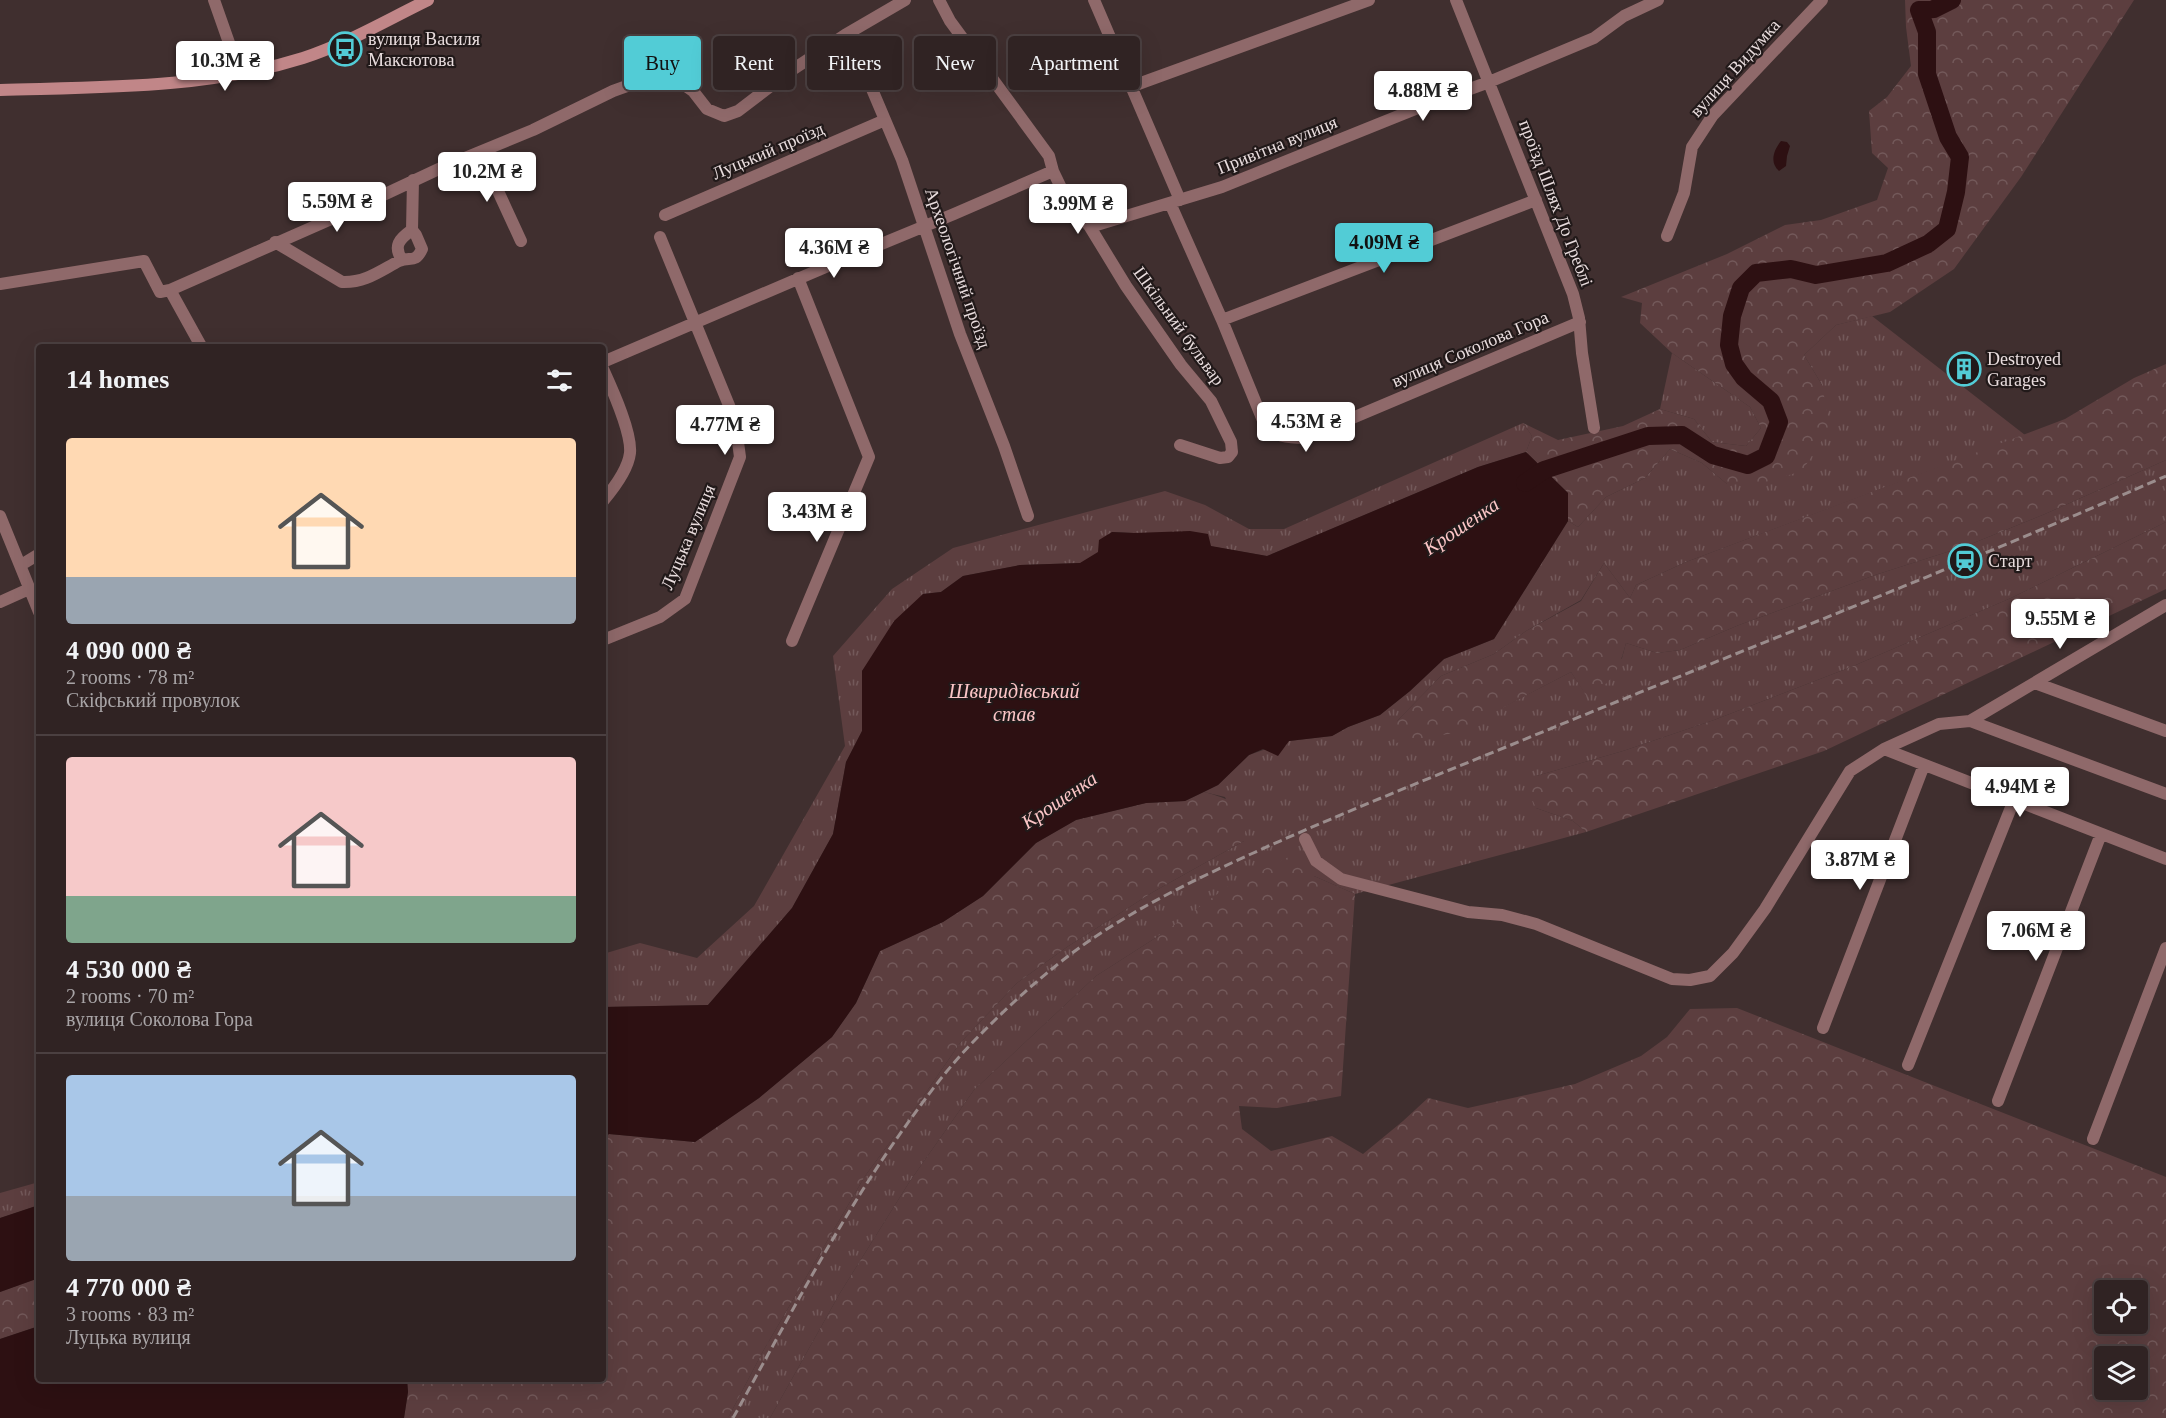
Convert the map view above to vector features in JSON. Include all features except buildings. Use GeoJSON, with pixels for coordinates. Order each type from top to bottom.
{"type":"FeatureCollection","features":[{"type":"Feature","properties":{"kind":"street"},"geometry":{"type":"LineString","coordinates":[[214,0],[240,74]]}},
{"type":"Feature","properties":{"kind":"street"},"geometry":{"type":"LineString","coordinates":[[0,90],[181,83],[240,74],[305,57],[359,34],[428,0]]}},
{"type":"Feature","properties":{"kind":"street"},"geometry":{"type":"LineString","coordinates":[[0,284],[144,261],[160,292],[170,290],[347,212],[412,180],[533,130],[613,91],[649,78],[676,79],[693,91],[707,109],[724,116],[738,111],[789,72],[845,35],[905,0]]}},
{"type":"Feature","properties":{"kind":"street","name":"Шкільний бульвар"},"geometry":{"type":"LineString","coordinates":[[939,0],[950,21],[1050,156],[1053,171],[1066,198],[1090,226],[1126,286],[1181,364],[1211,401],[1231,442],[1232,452],[1228,458],[1220,458],[1180,445]]}},
{"type":"Feature","properties":{"kind":"street","name":"вулиця Соколова Гора"},"geometry":{"type":"LineString","coordinates":[[1094,0],[1109,36]]}},
{"type":"Feature","properties":{"kind":"street"},"geometry":{"type":"LineString","coordinates":[[1140,83],[1370,0]]}},
{"type":"Feature","properties":{"kind":"street","name":"проїзд Шлях До Греблі"},"geometry":{"type":"LineString","coordinates":[[1456,0],[1573,294],[1580,322],[1582,353],[1594,428]]}},
{"type":"Feature","properties":{"kind":"street","name":"Привітна вулиця"},"geometry":{"type":"LineString","coordinates":[[1090,226],[1222,187],[1489,82],[1594,38],[1624,16],[1658,0]]}},
{"type":"Feature","properties":{"kind":"street","name":"вулиця Видумка"},"geometry":{"type":"LineString","coordinates":[[1667,236],[1684,193],[1692,147],[1713,115],[1822,0]]}},
{"type":"Feature","properties":{"kind":"street","name":"Археологічний проїзд"},"geometry":{"type":"LineString","coordinates":[[845,35],[866,75],[902,160],[960,334],[1004,446],[1028,516]]}},
{"type":"Feature","properties":{"kind":"street","name":"вулиця Соколова Гора"},"geometry":{"type":"LineString","coordinates":[[1131,90],[1264,423],[1271,432],[1294,438],[1305,438],[1580,322]]}},
{"type":"Feature","properties":{"kind":"street","name":"Луцький проїзд"},"geometry":{"type":"LineString","coordinates":[[665,215],[885,120]]}},
{"type":"Feature","properties":{"kind":"street"},"geometry":{"type":"LineString","coordinates":[[480,152],[521,241]]}},
{"type":"Feature","properties":{"kind":"street"},"geometry":{"type":"LineString","coordinates":[[606,361],[1053,171]]}},
{"type":"Feature","properties":{"kind":"street"},"geometry":{"type":"LineString","coordinates":[[275,242],[342,282],[371,278],[402,260],[412,260],[419,256],[422,249],[412,230],[412,180]]}},
{"type":"Feature","properties":{"kind":"street"},"geometry":{"type":"LineString","coordinates":[[1222,320],[1536,200]]}},
{"type":"Feature","properties":{"kind":"street"},"geometry":{"type":"LineString","coordinates":[[402,260],[397,251],[397,244],[412,230]]}},
{"type":"Feature","properties":{"kind":"street","name":"Луцька вулиця"},"geometry":{"type":"LineString","coordinates":[[606,639],[660,617],[685,599],[740,458],[735,420],[697,322],[660,237]]}},
{"type":"Feature","properties":{"kind":"street"},"geometry":{"type":"LineString","coordinates":[[792,640],[869,457],[798,279]]}},
{"type":"Feature","properties":{"kind":"street"},"geometry":{"type":"LineString","coordinates":[[170,290],[200,344]]}},
{"type":"Feature","properties":{"kind":"street"},"geometry":{"type":"LineString","coordinates":[[606,377],[626,429],[630,452],[624,470],[606,497]]}},
{"type":"Feature","properties":{"kind":"street"},"geometry":{"type":"LineString","coordinates":[[0,516],[36,605]]}},
{"type":"Feature","properties":{"kind":"street"},"geometry":{"type":"LineString","coordinates":[[21,565],[36,556]]}},
{"type":"Feature","properties":{"kind":"street"},"geometry":{"type":"LineString","coordinates":[[0,602],[29,589]]}},
{"type":"Feature","properties":{"kind":"street"},"geometry":{"type":"LineString","coordinates":[[1305,839],[1316,861],[1341,879],[1468,912],[1502,915],[1536,924],[1672,980],[1690,980],[1710,976],[1733,953],[1765,909],[1850,771],[1884,749],[1939,724],[1970,721],[2166,605]]}},
{"type":"Feature","properties":{"kind":"street"},"geometry":{"type":"LineString","coordinates":[[2035,683],[2166,731]]}},
{"type":"Feature","properties":{"kind":"street"},"geometry":{"type":"LineString","coordinates":[[1970,721],[2166,794]]}},
{"type":"Feature","properties":{"kind":"street"},"geometry":{"type":"LineString","coordinates":[[1884,749],[2166,859]]}},
{"type":"Feature","properties":{"kind":"street"},"geometry":{"type":"LineString","coordinates":[[1823,1028],[1924,765]]}},
{"type":"Feature","properties":{"kind":"street"},"geometry":{"type":"LineString","coordinates":[[1908,1065],[2014,800]]}},
{"type":"Feature","properties":{"kind":"street"},"geometry":{"type":"LineString","coordinates":[[1998,1101],[2101,834]]}},
{"type":"Feature","properties":{"kind":"street"},"geometry":{"type":"LineString","coordinates":[[2093,1138],[2166,948]]}},
{"type":"Feature","properties":{"kind":"green space"},"geometry":{"type":"Polygon","coordinates":[[[1905,0],[2134,0],[2021,177],[1954,269],[1890,312],[1836,325],[1804,355],[1822,385],[1830,428],[1802,471],[1763,483],[1727,484],[1702,463],[1670,449],[1645,478],[1606,497],[1578,527],[1568,521],[1568,493],[1526,452],[1532,436],[1523,423],[1558,440],[1623,426],[1660,409],[1694,419],[1712,442],[1746,446],[1761,428],[1750,407],[1672,353],[1640,323],[1642,303],[1621,297],[1727,254],[1785,225],[1821,220],[1877,200],[1888,168],[1872,153],[1869,111],[1887,97],[1911,66],[1905,0]]]}},
{"type":"Feature","properties":{"kind":"green space"},"geometry":{"type":"Polygon","coordinates":[[[1872,316],[2025,435],[1686,562],[1636,585],[1630,598],[1604,563],[1581,600],[1526,631],[1494,654],[1441,676],[1397,721],[1501,708],[1571,672],[1587,696],[1622,658],[1626,643],[1657,653],[1680,650],[1739,625],[1875,575],[1966,546],[2045,514],[2166,460],[2166,522],[2011,598],[1851,667],[1714,720],[1623,751],[1536,776],[1536,808],[1573,821],[1586,832],[1355,894],[1314,876],[1160,935],[1096,976],[974,1090],[910,1181],[840,1293],[770,1418],[728,1418],[762,1353],[865,1176],[960,1043],[1017,983],[1067,947],[1153,892],[1244,841],[1225,797],[1204,792],[1218,785],[1249,755],[1289,741],[1332,736],[1348,727],[1380,715],[1444,659],[1494,639],[1568,521],[1578,527],[1606,497],[1645,478],[1670,449],[1702,463],[1727,484],[1822,385],[1804,355],[1836,325],[1872,316]]]}},
{"type":"Feature","properties":{"kind":"green space"},"geometry":{"type":"Polygon","coordinates":[[[1672,353],[1750,407],[1761,428],[1746,446],[1712,442],[1694,419],[1660,409],[1672,353]]]}},
{"type":"Feature","properties":{"kind":"green space"},"geometry":{"type":"Polygon","coordinates":[[[2166,364],[2166,460],[2045,514],[1966,546],[1875,575],[1739,625],[1680,650],[1657,653],[1626,643],[1614,675],[1587,697],[1571,672],[1454,733],[1396,743],[1397,721],[1441,676],[1494,654],[1526,631],[1581,601],[1604,563],[1630,598],[1636,585],[1686,562],[2065,419],[2134,378],[2166,364]]]}},
{"type":"Feature","properties":{"kind":"green space"},"geometry":{"type":"Polygon","coordinates":[[[1523,423],[1532,436],[1526,452],[1478,467],[1267,556],[1134,533],[1112,532],[1099,552],[1081,563],[1020,565],[963,576],[941,592],[923,594],[862,671],[862,731],[846,762],[833,834],[792,908],[708,1005],[606,1007],[606,953],[640,943],[697,958],[754,906],[845,746],[833,656],[892,589],[953,548],[1165,491],[1205,505],[1249,529],[1284,529],[1523,423]]]}},
{"type":"Feature","properties":{"kind":"green space"},"geometry":{"type":"Polygon","coordinates":[[[2166,522],[2166,589],[1824,751],[1586,832],[1573,821],[1536,808],[1526,785],[1536,776],[1623,751],[1714,720],[1851,667],[2011,598],[2166,522]]]}},
{"type":"Feature","properties":{"kind":"green space"},"geometry":{"type":"Polygon","coordinates":[[[1204,792],[1231,802],[1242,813],[1245,829],[1244,841],[1153,892],[1067,947],[1017,983],[960,1043],[865,1176],[762,1353],[728,1418],[404,1418],[407,1382],[606,1382],[606,1136],[609,1134],[695,1142],[759,1098],[832,1037],[856,1003],[880,951],[943,922],[983,896],[1036,843],[1076,820],[1146,803],[1185,801],[1204,792]]]}},
{"type":"Feature","properties":{"kind":"green space"},"geometry":{"type":"Polygon","coordinates":[[[1297,853],[1314,876],[1355,894],[1341,1096],[1277,1108],[1239,1106],[1242,1129],[1271,1151],[1332,1136],[1363,1154],[1428,1098],[1468,1108],[1575,1084],[1641,1056],[1667,1037],[1690,1009],[1737,1008],[2166,1177],[2166,1418],[770,1418],[840,1293],[910,1181],[974,1090],[1096,976],[1160,935],[1227,887],[1297,853]]]}},
{"type":"Feature","properties":{"kind":"green space"},"geometry":{"type":"Polygon","coordinates":[[[36,1183],[36,1206],[0,1218],[0,1193],[36,1183]]]}},
{"type":"Feature","properties":{"kind":"green space"},"geometry":{"type":"Polygon","coordinates":[[[36,1279],[36,1327],[0,1339],[0,1292],[36,1279]]]}},
{"type":"Feature","properties":{"kind":"water"},"geometry":{"type":"Polygon","coordinates":[[[1781,141],[1787,142],[1790,146],[1786,166],[1779,171],[1773,160],[1776,148],[1781,141]]]}},
{"type":"Feature","properties":{"kind":"water","name":"Швиридівський став"},"geometry":{"type":"Polygon","coordinates":[[[1526,452],[1568,493],[1568,521],[1494,639],[1444,659],[1380,715],[1348,727],[1332,736],[1289,741],[1278,756],[1263,749],[1249,755],[1218,785],[1185,801],[1146,803],[1076,820],[1036,843],[983,896],[943,922],[880,951],[856,1003],[832,1037],[759,1098],[695,1142],[609,1134],[606,1136],[606,1007],[708,1005],[792,908],[833,834],[846,762],[862,731],[862,671],[894,621],[923,594],[941,592],[963,576],[1020,565],[1080,563],[1098,552],[1099,540],[1112,532],[1190,531],[1208,534],[1211,546],[1267,556],[1478,467],[1526,452]]]}},
{"type":"Feature","properties":{"kind":"water"},"geometry":{"type":"Polygon","coordinates":[[[36,1206],[36,1279],[0,1292],[0,1218],[36,1206]]]}},
{"type":"Feature","properties":{"kind":"water"},"geometry":{"type":"Polygon","coordinates":[[[36,1327],[36,1382],[407,1382],[404,1418],[0,1418],[0,1339],[36,1327]]]}},
{"type":"Feature","properties":{"kind":"waterway","name":"Крошенка"},"geometry":{"type":"LineString","coordinates":[[1525,483],[1544,470],[1648,436],[1682,435],[1713,455],[1748,465],[1766,456],[1779,422],[1771,401],[1744,378],[1734,364],[1729,345],[1732,316],[1741,288],[1756,273],[1791,269],[1816,275],[1887,263],[1928,244],[1947,229],[1956,192],[1960,157],[1948,137],[1927,74],[1927,32],[1919,10],[1934,9],[1952,0]]}},
{"type":"Feature","properties":{"kind":"railway"},"geometry":{"type":"LineString","coordinates":[[733,1418],[851,1208],[932,1090],[961,1054],[1013,1003],[1086,943],[1187,884],[1314,826],[2002,546],[2166,476]]}},
{"type":"Feature","properties":{"kind":"place","name":"вулиця Василя Максютова"},"geometry":{"type":"Point","coordinates":[345,49]}},
{"type":"Feature","properties":{"kind":"place","name":"Destroyed Garages"},"geometry":{"type":"Point","coordinates":[1964,369]}},
{"type":"Feature","properties":{"kind":"place","name":"Старт"},"geometry":{"type":"Point","coordinates":[1965,561]}}]}
